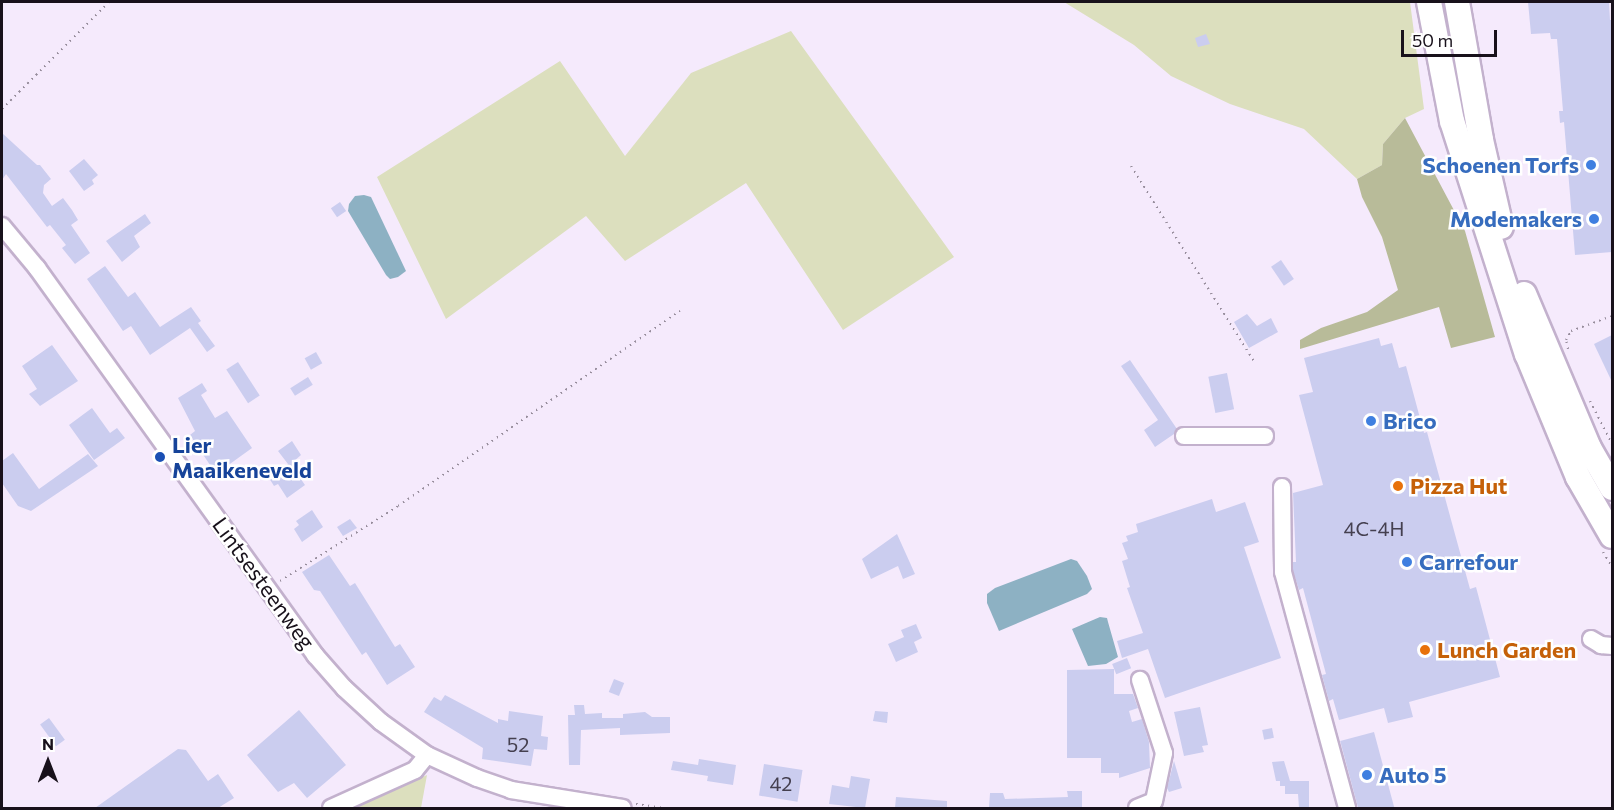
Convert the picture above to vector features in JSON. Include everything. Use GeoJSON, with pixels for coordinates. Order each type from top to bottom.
{"type":"FeatureCollection","features":[{"type":"Feature","properties":{"kind":"highway"},"geometry":{"type":"LineString","coordinates":[[1429,2],[1452,120],[1503,282],[1519,323],[1593,480],[1612,511]]}},
{"type":"Feature","properties":{"kind":"highway"},"geometry":{"type":"LineString","coordinates":[[1457,2],[1493,200],[1521,286],[1612,464]]}},
{"type":"Feature","properties":{"kind":"highway"},"geometry":{"type":"LineString","coordinates":[[1519,323],[1527,354],[1578,477],[1612,536]]}},
{"type":"Feature","properties":{"kind":"highway"},"geometry":{"type":"LineString","coordinates":[[1579,401],[1589,448],[1612,488]]}},
{"type":"Feature","properties":{"kind":"street","name":"Lintsesteenweg"},"geometry":{"type":"LineString","coordinates":[[2,226],[37,268],[315,655],[381,722],[427,755],[477,778],[511,790],[628,806]]}},
{"type":"Feature","properties":{"kind":"street"},"geometry":{"type":"LineString","coordinates":[[1184,436],[1265,436]]}},
{"type":"Feature","properties":{"kind":"street"},"geometry":{"type":"LineString","coordinates":[[1282,487],[1282,572],[1347,808]]}},
{"type":"Feature","properties":{"kind":"street"},"geometry":{"type":"LineString","coordinates":[[1591,639],[1601,645],[1612,646]]}},
{"type":"Feature","properties":{"kind":"street"},"geometry":{"type":"LineString","coordinates":[[1137,808],[1155,801],[1164,753],[1140,680]]}},
{"type":"Feature","properties":{"kind":"street"},"geometry":{"type":"LineString","coordinates":[[331,808],[415,770],[427,755]]}},
{"type":"Feature","properties":{"kind":"path"},"geometry":{"type":"LineString","coordinates":[[2,109],[109,2]]}},
{"type":"Feature","properties":{"kind":"path"},"geometry":{"type":"LineString","coordinates":[[1131,166],[1254,361]]}},
{"type":"Feature","properties":{"kind":"path"},"geometry":{"type":"LineString","coordinates":[[267,589],[398,506],[680,311]]}},
{"type":"Feature","properties":{"kind":"path"},"geometry":{"type":"LineString","coordinates":[[1569,353],[1566,340],[1571,331],[1612,316]]}},
{"type":"Feature","properties":{"kind":"path"},"geometry":{"type":"LineString","coordinates":[[1579,401],[1612,444]]}},
{"type":"Feature","properties":{"kind":"path"},"geometry":{"type":"LineString","coordinates":[[628,806],[666,808]]}},
{"type":"Feature","properties":{"kind":"green space"},"geometry":{"type":"Polygon","coordinates":[[[1064,2],[1410,2],[1424,109],[1405,118],[1383,144],[1382,165],[1357,179],[1304,129],[1230,104],[1171,76],[1134,45],[1064,2]]]}},
{"type":"Feature","properties":{"kind":"green space"},"geometry":{"type":"Polygon","coordinates":[[[791,31],[954,257],[843,330],[746,183],[625,261],[586,216],[446,319],[377,177],[560,61],[625,156],[691,73],[791,31]]]}},
{"type":"Feature","properties":{"kind":"green space"},"geometry":{"type":"Polygon","coordinates":[[[1405,118],[1465,231],[1495,337],[1451,348],[1439,307],[1300,349],[1300,340],[1321,328],[1367,312],[1398,290],[1382,237],[1362,197],[1357,179],[1382,165],[1383,144],[1405,118]]]}},
{"type":"Feature","properties":{"kind":"green space"},"geometry":{"type":"Polygon","coordinates":[[[427,775],[421,808],[352,808],[427,775]]]}},
{"type":"Feature","properties":{"kind":"water"},"geometry":{"type":"Polygon","coordinates":[[[355,196],[371,197],[406,271],[398,277],[390,279],[386,275],[348,211],[349,204],[355,196]]]}},
{"type":"Feature","properties":{"kind":"water"},"geometry":{"type":"Polygon","coordinates":[[[1071,559],[1077,561],[1087,576],[1092,589],[1087,594],[999,631],[987,603],[987,594],[995,588],[1071,559]]]}},
{"type":"Feature","properties":{"kind":"water"},"geometry":{"type":"Polygon","coordinates":[[[1100,617],[1107,618],[1118,657],[1106,664],[1088,666],[1072,629],[1100,617]]]}},
{"type":"Feature","properties":{"kind":"building"},"geometry":{"type":"Polygon","coordinates":[[[1528,2],[1609,2],[1610,20],[1612,20],[1612,252],[1575,255],[1564,122],[1560,123],[1559,111],[1563,111],[1557,39],[1551,39],[1550,33],[1531,34],[1528,2]]]}},
{"type":"Feature","properties":{"kind":"building"},"geometry":{"type":"Polygon","coordinates":[[[1206,34],[1210,44],[1198,47],[1195,38],[1206,34]]]}},
{"type":"Feature","properties":{"kind":"building"},"geometry":{"type":"Polygon","coordinates":[[[2,133],[37,165],[40,165],[51,179],[44,185],[43,193],[52,206],[63,198],[78,220],[71,225],[90,253],[75,264],[62,248],[66,245],[50,225],[47,227],[6,174],[2,180],[2,133]]]}},
{"type":"Feature","properties":{"kind":"building"},"geometry":{"type":"Polygon","coordinates":[[[84,159],[98,175],[92,180],[94,184],[84,191],[69,171],[84,159]]]}},
{"type":"Feature","properties":{"kind":"building"},"geometry":{"type":"Polygon","coordinates":[[[340,202],[346,211],[337,217],[331,208],[340,202]]]}},
{"type":"Feature","properties":{"kind":"building"},"geometry":{"type":"Polygon","coordinates":[[[145,214],[151,223],[134,236],[140,247],[122,262],[106,241],[145,214]]]}},
{"type":"Feature","properties":{"kind":"building"},"geometry":{"type":"Polygon","coordinates":[[[1281,260],[1294,279],[1284,286],[1271,267],[1281,260]]]}},
{"type":"Feature","properties":{"kind":"building"},"geometry":{"type":"Polygon","coordinates":[[[105,266],[128,297],[135,292],[160,327],[191,307],[201,321],[198,323],[215,346],[207,352],[190,328],[150,355],[131,326],[123,331],[87,279],[105,266]]]}},
{"type":"Feature","properties":{"kind":"building"},"geometry":{"type":"Polygon","coordinates":[[[1247,314],[1257,326],[1271,318],[1278,332],[1249,348],[1234,322],[1247,314]]]}},
{"type":"Feature","properties":{"kind":"building"},"geometry":{"type":"Polygon","coordinates":[[[1612,335],[1612,382],[1594,344],[1612,335]]]}},
{"type":"Feature","properties":{"kind":"building"},"geometry":{"type":"Polygon","coordinates":[[[1379,338],[1381,346],[1392,343],[1399,368],[1406,366],[1424,433],[1427,432],[1470,589],[1476,587],[1500,677],[1409,702],[1413,717],[1388,723],[1384,708],[1339,720],[1333,699],[1329,701],[1322,675],[1326,674],[1303,588],[1299,590],[1293,571],[1293,562],[1296,562],[1293,493],[1323,485],[1299,395],[1313,392],[1304,358],[1379,338]]]}},
{"type":"Feature","properties":{"kind":"building"},"geometry":{"type":"Polygon","coordinates":[[[52,345],[78,381],[40,406],[29,394],[37,389],[22,366],[52,345]]]}},
{"type":"Feature","properties":{"kind":"building"},"geometry":{"type":"Polygon","coordinates":[[[316,352],[322,363],[311,370],[305,358],[316,352]]]}},
{"type":"Feature","properties":{"kind":"building"},"geometry":{"type":"Polygon","coordinates":[[[1130,360],[1177,429],[1174,434],[1155,447],[1144,430],[1158,420],[1121,366],[1130,360]]]}},
{"type":"Feature","properties":{"kind":"building"},"geometry":{"type":"Polygon","coordinates":[[[238,362],[260,396],[248,403],[226,370],[238,362]]]}},
{"type":"Feature","properties":{"kind":"building"},"geometry":{"type":"Polygon","coordinates":[[[1227,373],[1234,409],[1215,413],[1208,377],[1227,373]]]}},
{"type":"Feature","properties":{"kind":"building"},"geometry":{"type":"Polygon","coordinates":[[[308,377],[313,385],[295,396],[290,388],[308,377]]]}},
{"type":"Feature","properties":{"kind":"building"},"geometry":{"type":"Polygon","coordinates":[[[202,383],[207,391],[201,395],[215,418],[227,411],[252,448],[216,474],[190,435],[195,431],[178,398],[202,383]]]}},
{"type":"Feature","properties":{"kind":"building"},"geometry":{"type":"Polygon","coordinates":[[[92,408],[110,433],[117,428],[125,438],[94,460],[69,425],[92,408]]]}},
{"type":"Feature","properties":{"kind":"building"},"geometry":{"type":"Polygon","coordinates":[[[292,441],[301,455],[293,462],[298,470],[296,472],[305,485],[287,498],[278,484],[274,486],[269,478],[288,464],[278,451],[292,441]]]}},
{"type":"Feature","properties":{"kind":"building"},"geometry":{"type":"Polygon","coordinates":[[[13,453],[39,489],[88,454],[98,466],[31,511],[18,506],[2,483],[2,461],[13,453]]]}},
{"type":"Feature","properties":{"kind":"building"},"geometry":{"type":"Polygon","coordinates":[[[1212,499],[1216,512],[1245,502],[1259,542],[1244,547],[1281,658],[1165,698],[1148,649],[1122,658],[1117,641],[1143,633],[1127,588],[1130,587],[1122,561],[1128,559],[1122,543],[1128,541],[1126,536],[1138,532],[1136,524],[1212,499]]]}},
{"type":"Feature","properties":{"kind":"building"},"geometry":{"type":"Polygon","coordinates":[[[312,510],[323,527],[302,542],[294,529],[299,525],[296,521],[312,510]]]}},
{"type":"Feature","properties":{"kind":"building"},"geometry":{"type":"Polygon","coordinates":[[[350,519],[357,528],[343,536],[337,527],[350,519]]]}},
{"type":"Feature","properties":{"kind":"building"},"geometry":{"type":"Polygon","coordinates":[[[897,534],[915,574],[903,579],[898,566],[871,579],[862,559],[897,534]]]}},
{"type":"Feature","properties":{"kind":"building"},"geometry":{"type":"Polygon","coordinates":[[[329,555],[350,586],[355,583],[395,647],[400,644],[415,667],[387,685],[366,652],[362,655],[320,591],[314,590],[302,572],[329,555]]]}},
{"type":"Feature","properties":{"kind":"building"},"geometry":{"type":"Polygon","coordinates":[[[916,624],[922,638],[914,642],[918,652],[896,662],[888,644],[904,637],[901,630],[916,624]]]}},
{"type":"Feature","properties":{"kind":"building"},"geometry":{"type":"Polygon","coordinates":[[[1127,658],[1131,668],[1116,674],[1112,664],[1127,658]]]}},
{"type":"Feature","properties":{"kind":"building"},"geometry":{"type":"Polygon","coordinates":[[[1114,669],[1114,694],[1133,694],[1138,708],[1129,711],[1132,722],[1142,719],[1149,742],[1150,768],[1119,778],[1119,773],[1101,773],[1101,758],[1067,758],[1067,670],[1114,669]]]}},
{"type":"Feature","properties":{"kind":"building"},"geometry":{"type":"Polygon","coordinates":[[[614,679],[624,683],[619,696],[609,692],[614,679]]]}},
{"type":"Feature","properties":{"kind":"building"},"geometry":{"type":"Polygon","coordinates":[[[445,695],[498,723],[498,719],[508,721],[509,711],[543,716],[541,736],[548,737],[547,750],[534,749],[531,766],[482,759],[483,748],[424,712],[434,697],[441,701],[445,695]]]}},
{"type":"Feature","properties":{"kind":"building"},"geometry":{"type":"Polygon","coordinates":[[[574,705],[584,705],[585,714],[602,713],[602,718],[623,718],[623,714],[645,712],[652,717],[670,717],[670,733],[620,735],[620,728],[581,730],[580,765],[569,765],[568,715],[575,715],[574,705]]]}},
{"type":"Feature","properties":{"kind":"building"},"geometry":{"type":"Polygon","coordinates":[[[1200,707],[1208,745],[1202,746],[1204,752],[1184,756],[1174,712],[1200,707]]]}},
{"type":"Feature","properties":{"kind":"building"},"geometry":{"type":"Polygon","coordinates":[[[299,710],[346,765],[307,798],[294,783],[278,792],[247,755],[299,710]]]}},
{"type":"Feature","properties":{"kind":"building"},"geometry":{"type":"Polygon","coordinates":[[[875,711],[888,712],[887,723],[873,721],[875,711]]]}},
{"type":"Feature","properties":{"kind":"building"},"geometry":{"type":"Polygon","coordinates":[[[49,718],[65,740],[56,746],[40,724],[49,718]]]}},
{"type":"Feature","properties":{"kind":"building"},"geometry":{"type":"Polygon","coordinates":[[[1272,728],[1274,738],[1264,740],[1262,730],[1272,728]]]}},
{"type":"Feature","properties":{"kind":"building","name":"Auto 5"},"geometry":{"type":"Polygon","coordinates":[[[1374,732],[1394,808],[1358,808],[1340,741],[1374,732]]]}},
{"type":"Feature","properties":{"kind":"building"},"geometry":{"type":"Polygon","coordinates":[[[178,749],[186,750],[208,781],[218,774],[234,798],[218,808],[95,808],[178,749]]]}},
{"type":"Feature","properties":{"kind":"building"},"geometry":{"type":"Polygon","coordinates":[[[699,759],[736,765],[733,785],[707,781],[708,776],[671,770],[673,761],[698,765],[699,759]]]}},
{"type":"Feature","properties":{"kind":"building"},"geometry":{"type":"Polygon","coordinates":[[[1174,761],[1182,788],[1169,792],[1167,788],[1174,761]]]}},
{"type":"Feature","properties":{"kind":"building"},"geometry":{"type":"Polygon","coordinates":[[[1284,761],[1290,781],[1309,781],[1309,808],[1299,808],[1298,794],[1285,794],[1285,786],[1280,786],[1280,781],[1276,781],[1272,762],[1284,761]]]}},
{"type":"Feature","properties":{"kind":"building"},"geometry":{"type":"Polygon","coordinates":[[[764,764],[803,770],[798,802],[759,796],[764,764]]]}},
{"type":"Feature","properties":{"kind":"building"},"geometry":{"type":"Polygon","coordinates":[[[851,776],[870,779],[865,808],[829,804],[832,785],[849,788],[851,776]]]}},
{"type":"Feature","properties":{"kind":"building"},"geometry":{"type":"Polygon","coordinates":[[[1067,791],[1082,791],[1082,808],[989,808],[990,793],[1003,793],[1005,799],[1068,797],[1067,791]]]}},
{"type":"Feature","properties":{"kind":"building"},"geometry":{"type":"Polygon","coordinates":[[[896,797],[947,801],[947,808],[895,808],[896,797]]]}},
{"type":"Feature","properties":{"kind":"place","name":"Schoenen Torfs"},"geometry":{"type":"Point","coordinates":[1591,165]}},
{"type":"Feature","properties":{"kind":"place","name":"Modemakers"},"geometry":{"type":"Point","coordinates":[1594,219]}},
{"type":"Feature","properties":{"kind":"place","name":"Brico"},"geometry":{"type":"Point","coordinates":[1371,421]}},
{"type":"Feature","properties":{"kind":"place","name":"Lier Maaikeneveld"},"geometry":{"type":"Point","coordinates":[160,457]}},
{"type":"Feature","properties":{"kind":"place","name":"Pizza Hut"},"geometry":{"type":"Point","coordinates":[1398,486]}},
{"type":"Feature","properties":{"kind":"place","name":"Carrefour"},"geometry":{"type":"Point","coordinates":[1407,562]}},
{"type":"Feature","properties":{"kind":"place","name":"Lunch Garden"},"geometry":{"type":"Point","coordinates":[1425,650]}},
{"type":"Feature","properties":{"kind":"place","name":"Auto 5"},"geometry":{"type":"Point","coordinates":[1367,775]}}]}
